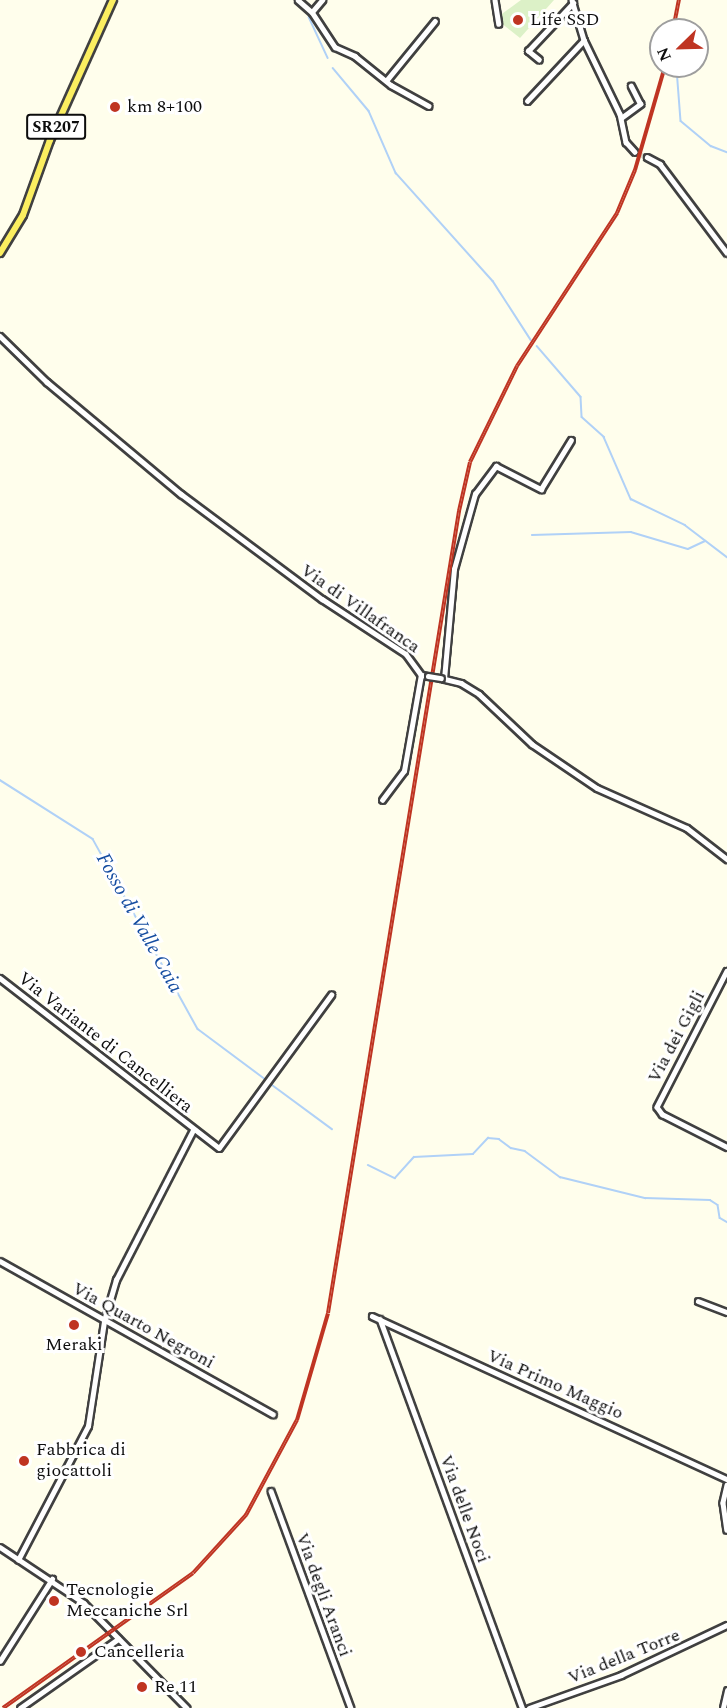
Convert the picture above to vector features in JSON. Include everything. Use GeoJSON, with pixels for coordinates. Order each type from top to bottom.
{"type":"FeatureCollection","features":[{"type":"Feature","properties":{"kind":"main road","name":"SR207"},"geometry":{"type":"LineString","coordinates":[[0,253],[23,215],[50,140],[113,0]]}},
{"type":"Feature","properties":{"kind":"street"},"geometry":{"type":"LineString","coordinates":[[298,0],[312,12],[332,45],[359,59],[386,81],[429,106]]}},
{"type":"Feature","properties":{"kind":"street"},"geometry":{"type":"LineString","coordinates":[[303,5],[309,0]]}},
{"type":"Feature","properties":{"kind":"street"},"geometry":{"type":"LineString","coordinates":[[312,12],[322,0]]}},
{"type":"Feature","properties":{"kind":"street"},"geometry":{"type":"LineString","coordinates":[[495,0],[499,24]]}},
{"type":"Feature","properties":{"kind":"street"},"geometry":{"type":"LineString","coordinates":[[572,2],[584,40],[621,118],[625,140],[635,152]]}},
{"type":"Feature","properties":{"kind":"street"},"geometry":{"type":"LineString","coordinates":[[539,60],[528,51],[572,2]]}},
{"type":"Feature","properties":{"kind":"street"},"geometry":{"type":"LineString","coordinates":[[386,81],[435,21]]}},
{"type":"Feature","properties":{"kind":"street"},"geometry":{"type":"LineString","coordinates":[[527,101],[584,40]]}},
{"type":"Feature","properties":{"kind":"street"},"geometry":{"type":"LineString","coordinates":[[621,118],[640,104],[632,86]]}},
{"type":"Feature","properties":{"kind":"street"},"geometry":{"type":"LineString","coordinates":[[647,157],[660,164],[727,253]]}},
{"type":"Feature","properties":{"kind":"street","name":"Via di Villafranca"},"geometry":{"type":"LineString","coordinates":[[0,336],[42,378],[182,494],[322,599],[408,655],[421,675],[442,679],[479,694],[532,744],[601,791],[681,825],[727,859]]}},
{"type":"Feature","properties":{"kind":"street"},"geometry":{"type":"LineString","coordinates":[[442,679],[454,569],[475,494],[496,466],[541,489],[571,440]]}},
{"type":"Feature","properties":{"kind":"street"},"geometry":{"type":"LineString","coordinates":[[382,800],[404,771],[421,675]]}},
{"type":"Feature","properties":{"kind":"street","name":"Via dei Gigli"},"geometry":{"type":"LineString","coordinates":[[727,971],[657,1106],[662,1114],[727,1147]]}},
{"type":"Feature","properties":{"kind":"street","name":"Via Variante di Cancelliera"},"geometry":{"type":"LineString","coordinates":[[0,978],[219,1148],[331,995]]}},
{"type":"Feature","properties":{"kind":"street","name":"Via Variante di Cancelliera"},"geometry":{"type":"LineString","coordinates":[[18,1560],[88,1426],[104,1321],[118,1274],[193,1130]]}},
{"type":"Feature","properties":{"kind":"street","name":"Via Quarto Negroni"},"geometry":{"type":"LineString","coordinates":[[0,1261],[273,1414]]}},
{"type":"Feature","properties":{"kind":"street"},"geometry":{"type":"LineString","coordinates":[[698,1301],[727,1312]]}},
{"type":"Feature","properties":{"kind":"street","name":"Via Primo Maggio"},"geometry":{"type":"LineString","coordinates":[[372,1316],[727,1479]]}},
{"type":"Feature","properties":{"kind":"street","name":"Via delle Noci"},"geometry":{"type":"LineString","coordinates":[[380,1319],[522,1708]]}},
{"type":"Feature","properties":{"kind":"street"},"geometry":{"type":"LineString","coordinates":[[727,1485],[723,1503],[727,1530]]}},
{"type":"Feature","properties":{"kind":"street","name":"Via degli Aranci"},"geometry":{"type":"LineString","coordinates":[[271,1491],[351,1708]]}},
{"type":"Feature","properties":{"kind":"street"},"geometry":{"type":"LineString","coordinates":[[0,1546],[18,1560],[52,1579],[84,1603],[187,1708]]}},
{"type":"Feature","properties":{"kind":"street"},"geometry":{"type":"LineString","coordinates":[[0,1661],[52,1579]]}},
{"type":"Feature","properties":{"kind":"street","name":"Via della Torre"},"geometry":{"type":"LineString","coordinates":[[529,1708],[621,1676],[727,1625]]}},
{"type":"Feature","properties":{"kind":"street"},"geometry":{"type":"LineString","coordinates":[[20,1708],[118,1638]]}},
{"type":"Feature","properties":{"kind":"street"},"geometry":{"type":"LineString","coordinates":[[723,1708],[727,1690]]}},
{"type":"Feature","properties":{"kind":"green space","name":"Life SSD"},"geometry":{"type":"Polygon","coordinates":[[[521,0],[554,0],[520,38],[501,23],[499,16],[521,0]]]}},
{"type":"Feature","properties":{"kind":"waterway"},"geometry":{"type":"LineString","coordinates":[[309,17],[328,58]]}},
{"type":"Feature","properties":{"kind":"waterway"},"geometry":{"type":"LineString","coordinates":[[333,68],[369,111],[396,173],[493,281],[531,340]]}},
{"type":"Feature","properties":{"kind":"waterway"},"geometry":{"type":"LineString","coordinates":[[678,78],[681,121],[711,146],[727,152]]}},
{"type":"Feature","properties":{"kind":"waterway"},"geometry":{"type":"LineString","coordinates":[[537,346],[581,397],[582,417],[604,437],[631,499],[685,525],[727,557]]}},
{"type":"Feature","properties":{"kind":"waterway"},"geometry":{"type":"LineString","coordinates":[[532,535],[631,532],[688,549],[705,541]]}},
{"type":"Feature","properties":{"kind":"waterway","name":"Fosso di Valle Caia"},"geometry":{"type":"LineString","coordinates":[[0,780],[93,839],[198,1029],[265,1079]]}},
{"type":"Feature","properties":{"kind":"waterway","name":"Fosso di Valle Caia"},"geometry":{"type":"LineString","coordinates":[[271,1084],[332,1129]]}},
{"type":"Feature","properties":{"kind":"waterway","name":"Fosso di Valle Caia"},"geometry":{"type":"LineString","coordinates":[[368,1165],[395,1178],[414,1157],[473,1154],[488,1138],[499,1139],[511,1148],[525,1151],[560,1177],[645,1198],[710,1200],[718,1205],[720,1218],[727,1222]]}},
{"type":"Feature","properties":{"kind":"tunnel"},"geometry":{"type":"LineString","coordinates":[[635,152],[647,157]]}},
{"type":"Feature","properties":{"kind":"railway"},"geometry":{"type":"LineString","coordinates":[[675,18],[679,0]]}},
{"type":"Feature","properties":{"kind":"railway"},"geometry":{"type":"LineString","coordinates":[[3,1708],[193,1573],[246,1515],[297,1420],[328,1313],[459,511],[470,462],[517,366],[617,213],[635,170],[662,78]]}},
{"type":"Feature","properties":{"kind":"place","name":"Life SSD"},"geometry":{"type":"Point","coordinates":[518,20]}},
{"type":"Feature","properties":{"kind":"place","name":"km 8+100"},"geometry":{"type":"Point","coordinates":[115,107]}},
{"type":"Feature","properties":{"kind":"place","name":"Meraki"},"geometry":{"type":"Point","coordinates":[74,1325]}},
{"type":"Feature","properties":{"kind":"place","name":"Fabbrica di giocattoli"},"geometry":{"type":"Point","coordinates":[24,1461]}},
{"type":"Feature","properties":{"kind":"place","name":"Tecnologie Meccaniche Srl"},"geometry":{"type":"Point","coordinates":[54,1601]}},
{"type":"Feature","properties":{"kind":"place","name":"Cancelleria"},"geometry":{"type":"Point","coordinates":[81,1652]}},
{"type":"Feature","properties":{"kind":"place","name":"Re 11"},"geometry":{"type":"Point","coordinates":[142,1687]}}]}
